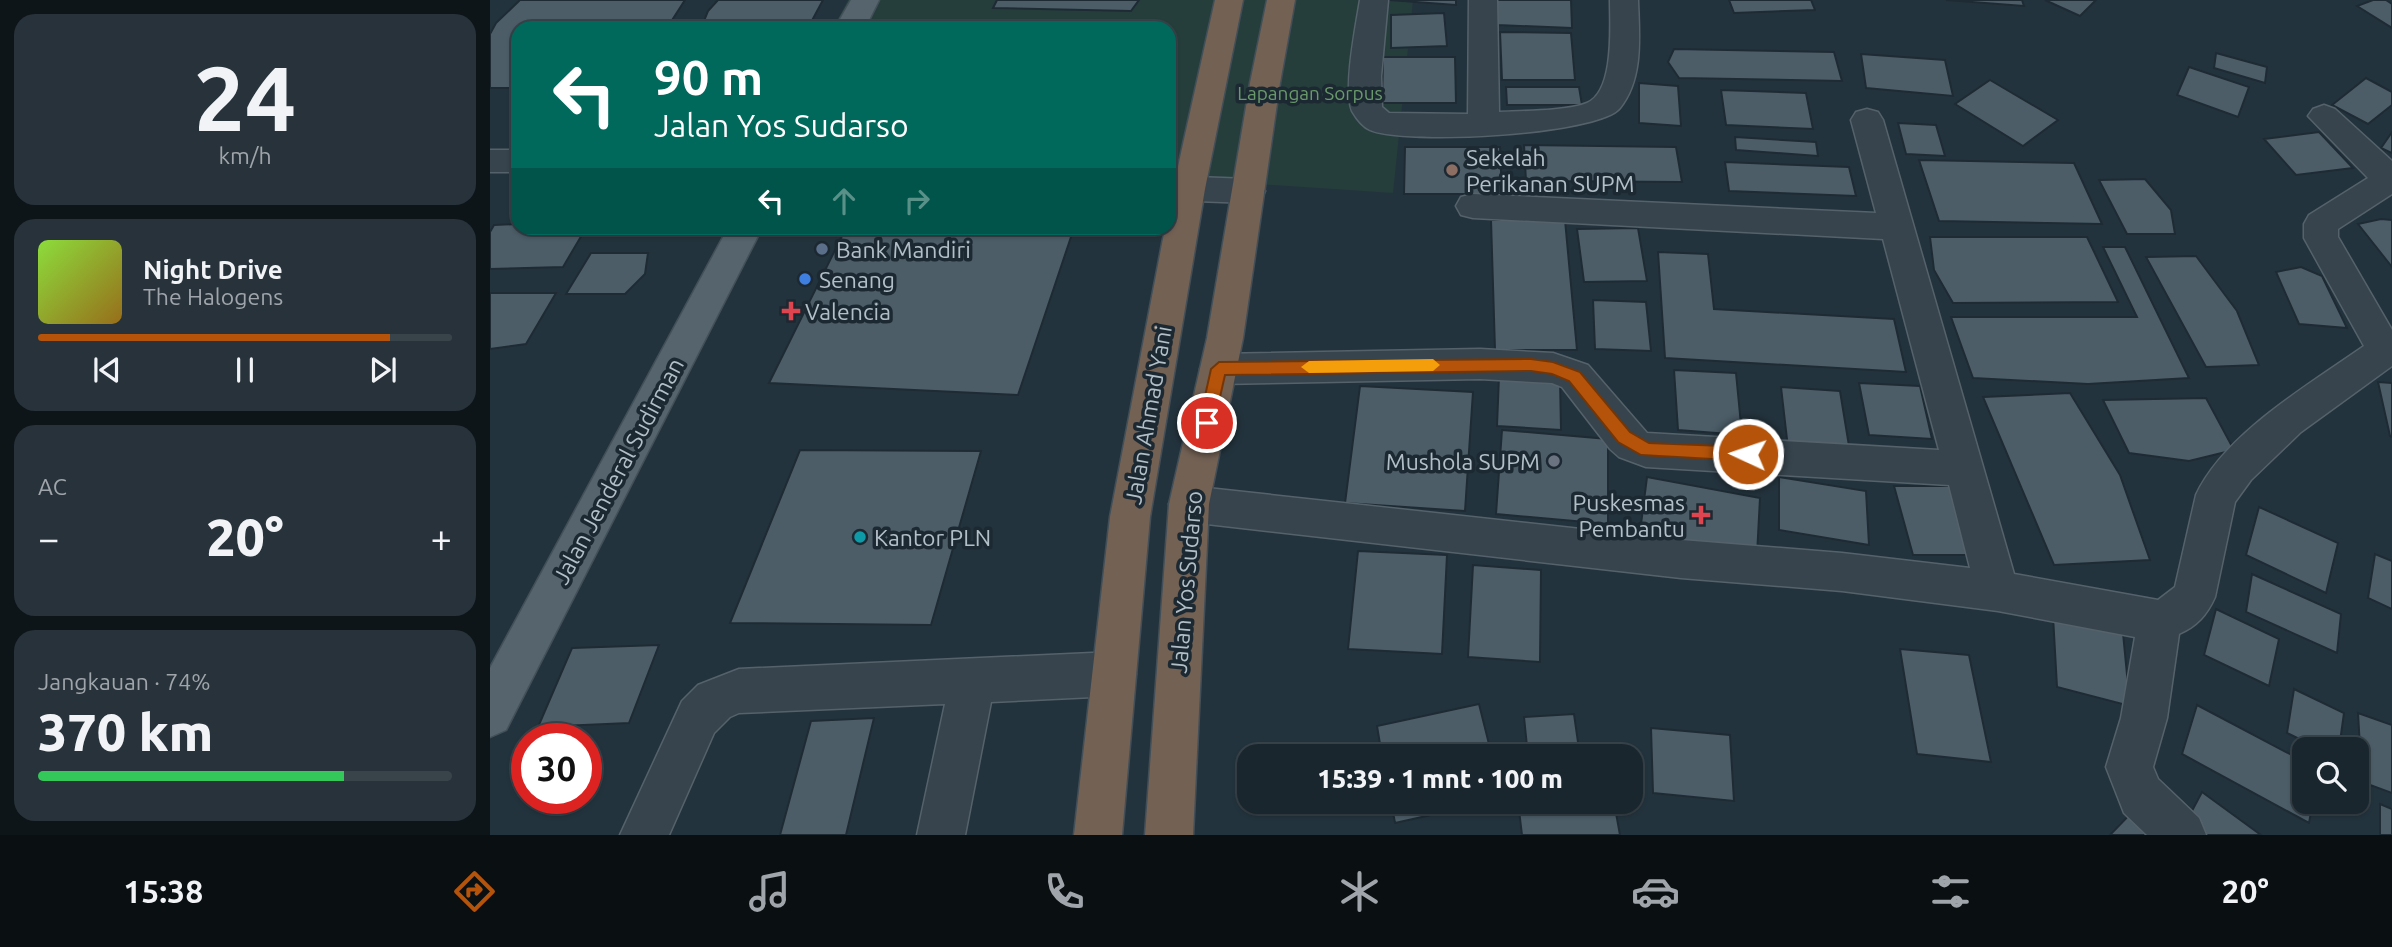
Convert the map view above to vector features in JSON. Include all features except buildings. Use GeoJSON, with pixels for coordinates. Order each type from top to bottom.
{"type":"FeatureCollection","features":[{"type":"Feature","properties":{"kind":"highway","name":"Jalan Ahmad Yani"},"geometry":{"type":"LineString","coordinates":[[1176,209],[1229,0]]}},
{"type":"Feature","properties":{"kind":"highway","name":"Jalan Yos Sudarso"},"geometry":{"type":"LineString","coordinates":[[1169,835],[1189,504],[1219,369],[1281,0]]}},
{"type":"Feature","properties":{"kind":"highway","name":"Jalan Ahmad Yani"},"geometry":{"type":"LineString","coordinates":[[1098,835],[1130,517],[1172,235]]}},
{"type":"Feature","properties":{"kind":"main road"},"geometry":{"type":"LineString","coordinates":[[854,21],[865,0]]}},
{"type":"Feature","properties":{"kind":"main road","name":"Jalan Jenderal Sudirman"},"geometry":{"type":"LineString","coordinates":[[490,714],[741,235]]}},
{"type":"Feature","properties":{"kind":"street"},"geometry":{"type":"LineString","coordinates":[[1374,0],[1364,94],[1367,110],[1381,122],[1413,126],[1484,124],[1599,110],[1615,92],[1623,65],[1624,0]]}},
{"type":"Feature","properties":{"kind":"street"},"geometry":{"type":"LineString","coordinates":[[1483,0],[1484,124]]}},
{"type":"Feature","properties":{"kind":"street"},"geometry":{"type":"LineString","coordinates":[[1189,504],[1681,559],[1842,572],[1998,592],[2159,621],[2178,613],[2194,597],[2216,495],[2237,468],[2287,421],[2388,351],[2321,238],[2321,224],[2335,212],[2377,190],[2385,181],[2381,170],[2325,116]]}},
{"type":"Feature","properties":{"kind":"street"},"geometry":{"type":"LineString","coordinates":[[1867,120],[1998,592]]}},
{"type":"Feature","properties":{"kind":"street"},"geometry":{"type":"LineString","coordinates":[[490,161],[511,161]]}},
{"type":"Feature","properties":{"kind":"street"},"geometry":{"type":"LineString","coordinates":[[1179,189],[1249,191]]}},
{"type":"Feature","properties":{"kind":"street"},"geometry":{"type":"LineString","coordinates":[[1473,206],[1897,227]]}},
{"type":"Feature","properties":{"kind":"street"},"geometry":{"type":"LineString","coordinates":[[1219,369],[1480,364],[1553,368],[1575,376],[1624,437],[1646,450],[1964,469]]}},
{"type":"Feature","properties":{"kind":"street"},"geometry":{"type":"LineString","coordinates":[[2159,621],[2144,718],[2129,767],[2141,796],[2182,835]]}},
{"type":"Feature","properties":{"kind":"street"},"geometry":{"type":"LineString","coordinates":[[644,835],[698,717],[714,701],[739,691],[1114,674]]}},
{"type":"Feature","properties":{"kind":"street"},"geometry":{"type":"LineString","coordinates":[[941,835],[972,682]]}},
{"type":"Feature","properties":{"kind":"green space","name":"Lapangan Sorpus"},"geometry":{"type":"Polygon","coordinates":[[[848,0],[1413,0],[1393,193],[1176,178],[1176,21],[837,21],[848,0]]]}},
{"type":"Feature","properties":{"kind":"slow traffic"},"geometry":{"type":"LineString","coordinates":[[1309,367],[1433,365]]}},
{"type":"Feature","properties":{"kind":"place","name":"Sekelah Perikanan SUPM"},"geometry":{"type":"Point","coordinates":[1452,170]}},
{"type":"Feature","properties":{"kind":"place","name":"Bank Mandiri"},"geometry":{"type":"Point","coordinates":[822,249]}},
{"type":"Feature","properties":{"kind":"place","name":"Senang"},"geometry":{"type":"Point","coordinates":[805,279]}},
{"type":"Feature","properties":{"kind":"place","name":"Valencia"},"geometry":{"type":"Point","coordinates":[791,311]}},
{"type":"Feature","properties":{"kind":"place","name":"Mushola SUPM"},"geometry":{"type":"Point","coordinates":[1554,461]}},
{"type":"Feature","properties":{"kind":"place","name":"Puskesmas Pembantu"},"geometry":{"type":"Point","coordinates":[1701,515]}},
{"type":"Feature","properties":{"kind":"place","name":"Kantor PLN"},"geometry":{"type":"Point","coordinates":[860,537]}},
{"type":"Feature","properties":{"kind":"route"},"geometry":{"type":"LineString","coordinates":[[1207,423],[1219,369],[1531,365],[1553,368],[1575,376],[1624,437],[1646,450],[1748,454]]}}]}
